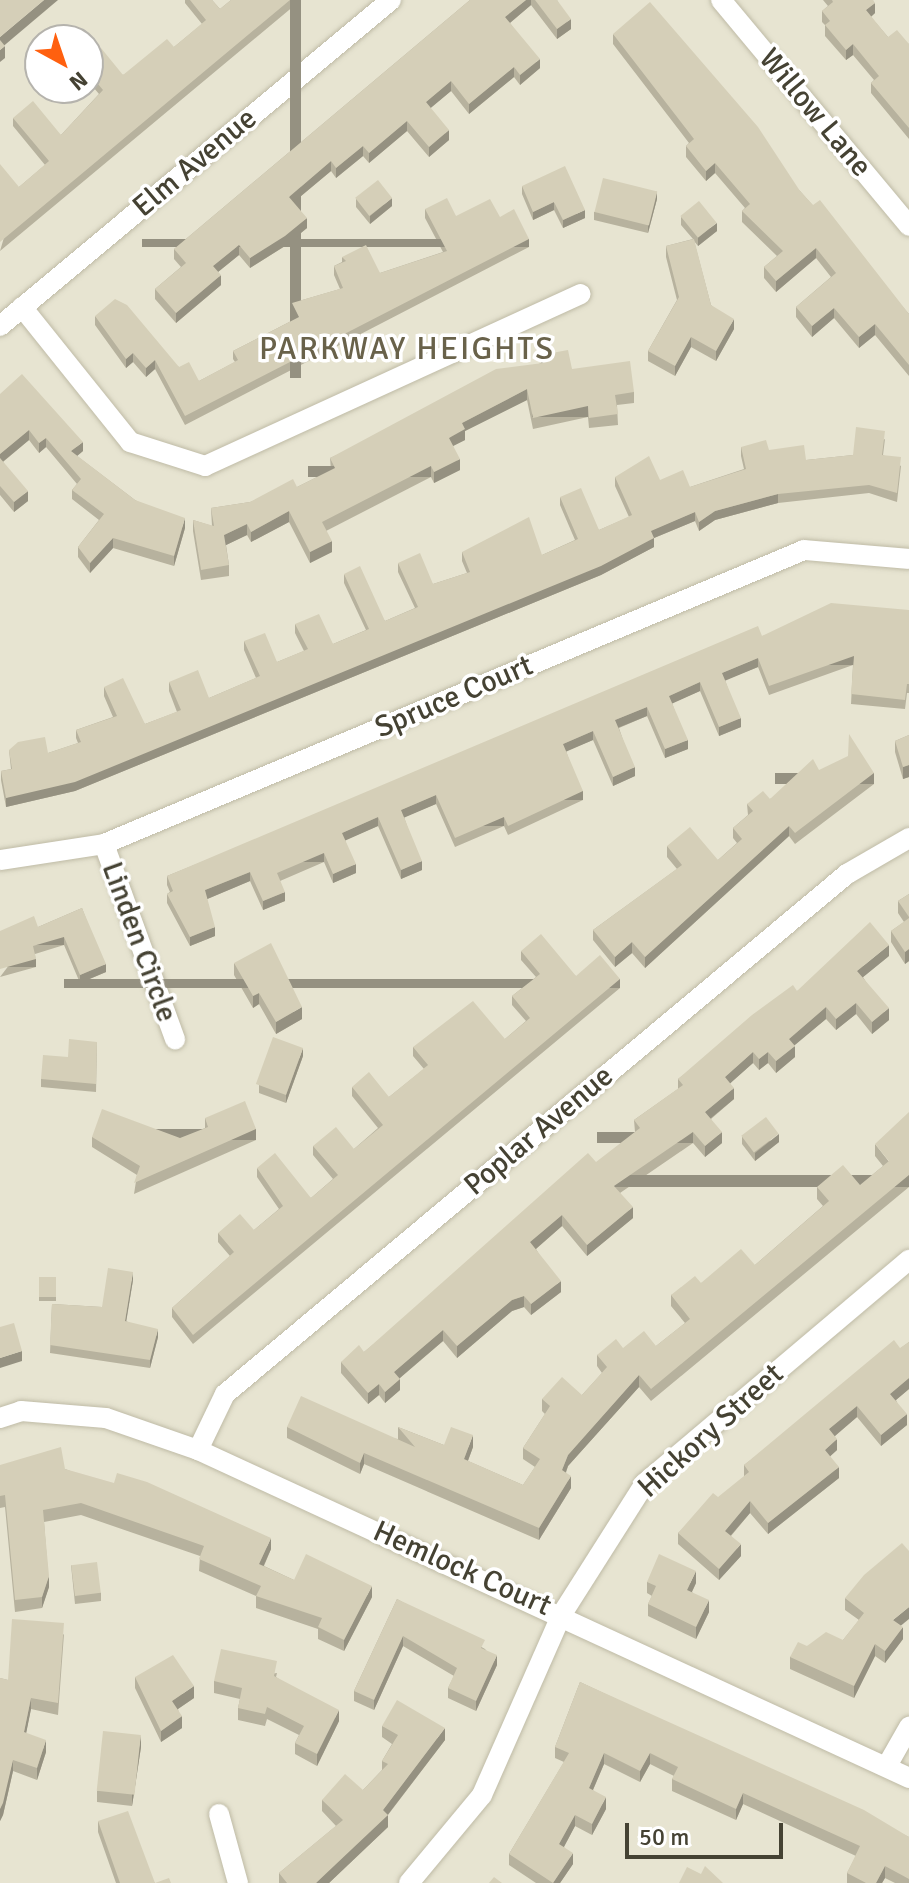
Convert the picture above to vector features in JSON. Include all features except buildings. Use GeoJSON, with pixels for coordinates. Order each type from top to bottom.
{"type":"FeatureCollection","features":[{"type":"Feature","properties":{"kind":"street","name":"Elm Avenue"},"geometry":{"type":"LineString","coordinates":[[0,326],[391,0]]}},
{"type":"Feature","properties":{"kind":"street","name":"Willow Lane"},"geometry":{"type":"LineString","coordinates":[[721,0],[909,226]]}},
{"type":"Feature","properties":{"kind":"street"},"geometry":{"type":"LineString","coordinates":[[22,307],[130,442],[205,466],[581,294]]}},
{"type":"Feature","properties":{"kind":"street","name":"Spruce Court"},"geometry":{"type":"LineString","coordinates":[[0,860],[104,844],[804,550],[909,559]]}},
{"type":"Feature","properties":{"kind":"street","name":"Poplar Avenue"},"geometry":{"type":"LineString","coordinates":[[198,1450],[225,1394],[847,874],[909,838]]}},
{"type":"Feature","properties":{"kind":"street","name":"Linden Circle"},"geometry":{"type":"LineString","coordinates":[[104,844],[175,1039]]}},
{"type":"Feature","properties":{"kind":"street","name":"Hickory Street"},"geometry":{"type":"LineString","coordinates":[[409,1883],[482,1795],[562,1614],[645,1483],[909,1260]]}},
{"type":"Feature","properties":{"kind":"street","name":"Hemlock Court"},"geometry":{"type":"LineString","coordinates":[[0,1418],[21,1411],[106,1418],[198,1450],[888,1764],[909,1778]]}},
{"type":"Feature","properties":{"kind":"street"},"geometry":{"type":"LineString","coordinates":[[888,1764],[909,1727]]}},
{"type":"Feature","properties":{"kind":"street"},"geometry":{"type":"LineString","coordinates":[[219,1814],[238,1883]]}},
{"type":"Feature","properties":{"kind":"shaded area"},"geometry":{"type":"Polygon","coordinates":[[[0,0],[909,0],[909,1883],[0,1883],[0,0]]]}},
{"type":"Feature","properties":{"kind":"district","name":"PARKWAY HEIGHTS"},"geometry":{"type":"Point","coordinates":[407,349]}}]}
